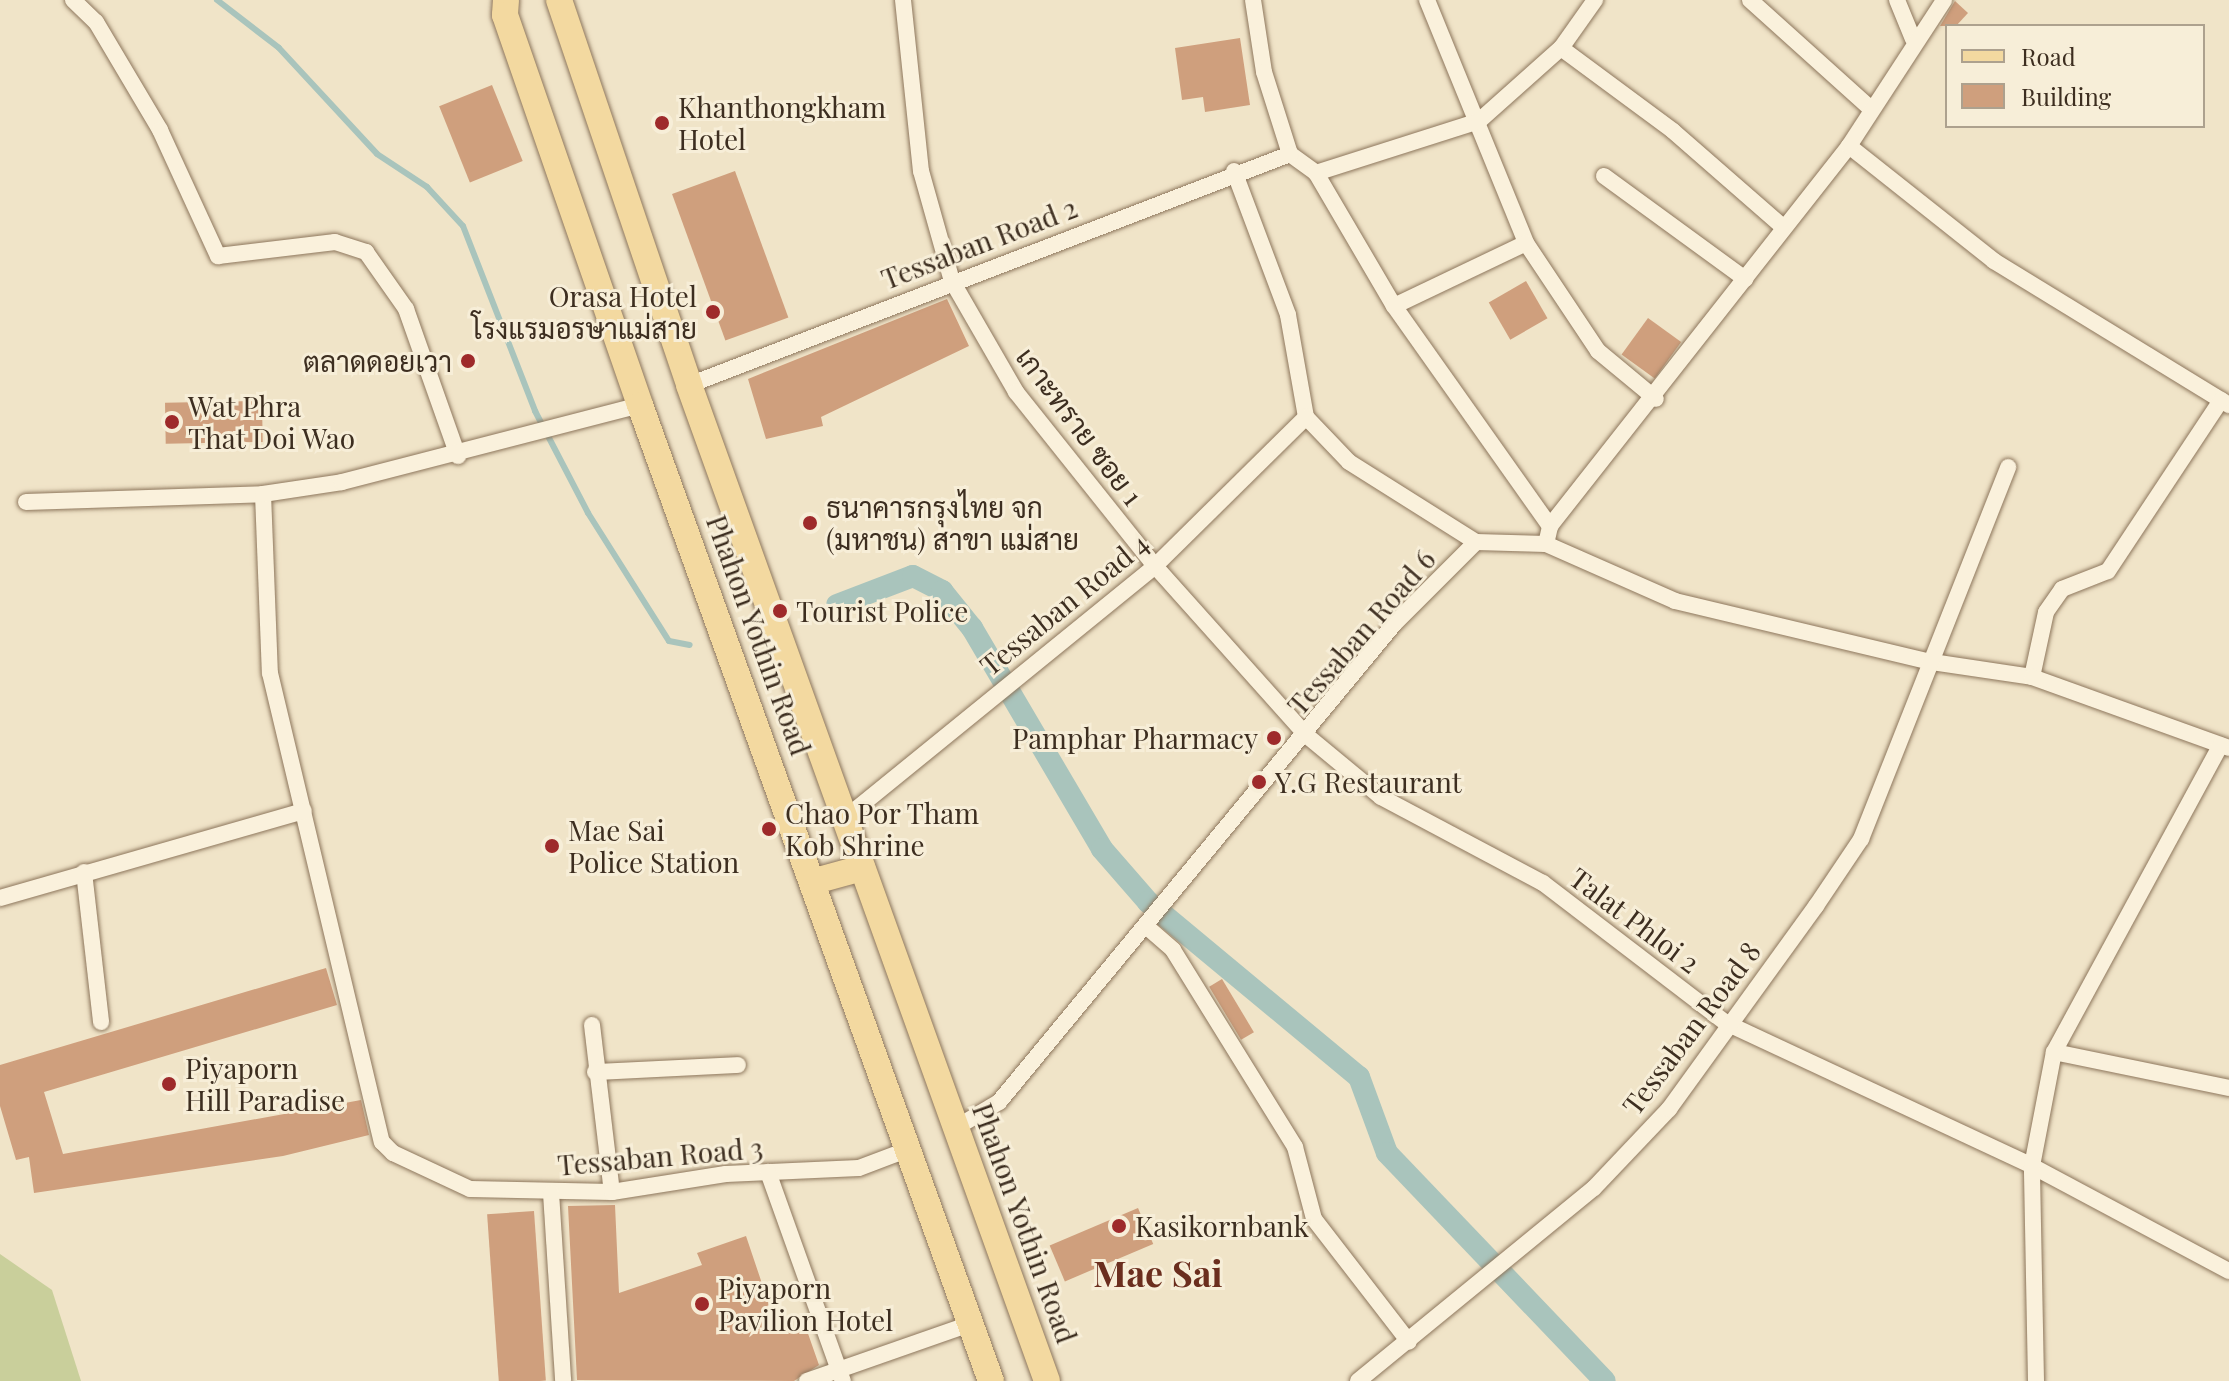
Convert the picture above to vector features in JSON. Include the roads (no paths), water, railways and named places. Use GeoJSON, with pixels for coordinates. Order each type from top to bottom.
{"type":"FeatureCollection","features":[{"type":"Feature","properties":{"kind":"main road","name":"Phahon Yothin Road"},"geometry":{"type":"LineString","coordinates":[[559,0],[689,385],[1047,1381]]}},
{"type":"Feature","properties":{"kind":"main road","name":"Phahon Yothin Road"},"geometry":{"type":"LineString","coordinates":[[501,5],[640,405],[815,881],[991,1381]]}},
{"type":"Feature","properties":{"kind":"main road"},"geometry":{"type":"LineString","coordinates":[[815,881],[862,868]]}},
{"type":"Feature","properties":{"kind":"street"},"geometry":{"type":"LineString","coordinates":[[73,0],[96,22],[160,130],[218,256],[335,242],[366,252],[406,309],[458,456]]}},
{"type":"Feature","properties":{"kind":"street","name":"เกาะทราย ซอย 1"},"geometry":{"type":"LineString","coordinates":[[903,0],[921,171],[952,281],[1016,392],[1155,566],[1306,735]]}},
{"type":"Feature","properties":{"kind":"street"},"geometry":{"type":"LineString","coordinates":[[1253,0],[1264,72],[1290,154],[1316,173],[1394,306],[1550,526]]}},
{"type":"Feature","properties":{"kind":"street"},"geometry":{"type":"LineString","coordinates":[[1427,0],[1479,121],[1526,243],[1598,351],[1656,399]]}},
{"type":"Feature","properties":{"kind":"street"},"geometry":{"type":"LineString","coordinates":[[1316,173],[1479,121],[1519,93],[1561,48],[1595,0]]}},
{"type":"Feature","properties":{"kind":"street"},"geometry":{"type":"LineString","coordinates":[[1750,0],[1869,107]]}},
{"type":"Feature","properties":{"kind":"street"},"geometry":{"type":"LineString","coordinates":[[1897,0],[1913,39]]}},
{"type":"Feature","properties":{"kind":"street"},"geometry":{"type":"LineString","coordinates":[[1546,544],[1550,526],[1656,399],[1783,227],[1849,146],[1869,107],[1913,39],[1944,0]]}},
{"type":"Feature","properties":{"kind":"street"},"geometry":{"type":"LineString","coordinates":[[1561,48],[1673,131],[1783,227]]}},
{"type":"Feature","properties":{"kind":"street"},"geometry":{"type":"LineString","coordinates":[[1849,146],[1994,261],[2225,403],[2108,571],[2062,589],[2046,612],[2032,677]]}},
{"type":"Feature","properties":{"kind":"street","name":"Tessaban Road 2"},"geometry":{"type":"LineString","coordinates":[[689,385],[1234,171],[1290,154]]}},
{"type":"Feature","properties":{"kind":"street"},"geometry":{"type":"LineString","coordinates":[[1234,171],[1288,315],[1306,417],[1349,462],[1476,542]]}},
{"type":"Feature","properties":{"kind":"street"},"geometry":{"type":"LineString","coordinates":[[1604,176],[1745,279]]}},
{"type":"Feature","properties":{"kind":"street"},"geometry":{"type":"LineString","coordinates":[[1394,306],[1526,243]]}},
{"type":"Feature","properties":{"kind":"street"},"geometry":{"type":"LineString","coordinates":[[26,502],[263,494],[458,456],[640,405]]}},
{"type":"Feature","properties":{"kind":"street","name":"Tessaban Road 4"},"geometry":{"type":"LineString","coordinates":[[844,819],[1155,566],[1306,417]]}},
{"type":"Feature","properties":{"kind":"street","name":"Tessaban Road 8"},"geometry":{"type":"LineString","coordinates":[[1358,1381],[1506,1265],[1669,1109],[1726,1023],[1861,839],[2008,467]]}},
{"type":"Feature","properties":{"kind":"street","name":"Tessaban Road 3"},"geometry":{"type":"LineString","coordinates":[[263,494],[270,673],[382,1142],[445,1183],[551,1193],[612,1192],[768,1172],[859,1168],[909,1149]]}},
{"type":"Feature","properties":{"kind":"street","name":"Tessaban Road 6"},"geometry":{"type":"LineString","coordinates":[[957,1127],[999,1102],[1306,735],[1394,624],[1476,542],[1546,544],[1675,601],[1932,662],[2032,677],[2225,746]]}},
{"type":"Feature","properties":{"kind":"street","name":"Talat Phloi 2"},"geometry":{"type":"LineString","coordinates":[[1306,735],[1381,797],[1543,883],[1726,1023],[2032,1166],[2229,1271]]}},
{"type":"Feature","properties":{"kind":"street"},"geometry":{"type":"LineString","coordinates":[[2036,1381],[2032,1166],[2054,1052],[2225,746]]}},
{"type":"Feature","properties":{"kind":"street"},"geometry":{"type":"LineString","coordinates":[[0,898],[304,811]]}},
{"type":"Feature","properties":{"kind":"street"},"geometry":{"type":"LineString","coordinates":[[84,872],[101,1022]]}},
{"type":"Feature","properties":{"kind":"street"},"geometry":{"type":"LineString","coordinates":[[1147,927],[1173,950],[1295,1147],[1314,1219],[1409,1342]]}},
{"type":"Feature","properties":{"kind":"street"},"geometry":{"type":"LineString","coordinates":[[592,1025],[595,1072],[612,1192]]}},
{"type":"Feature","properties":{"kind":"street"},"geometry":{"type":"LineString","coordinates":[[2054,1052],[2229,1088]]}},
{"type":"Feature","properties":{"kind":"street"},"geometry":{"type":"LineString","coordinates":[[595,1072],[738,1065]]}},
{"type":"Feature","properties":{"kind":"street"},"geometry":{"type":"LineString","coordinates":[[768,1172],[841,1376]]}},
{"type":"Feature","properties":{"kind":"street"},"geometry":{"type":"LineString","coordinates":[[551,1193],[563,1381]]}},
{"type":"Feature","properties":{"kind":"street"},"geometry":{"type":"LineString","coordinates":[[807,1381],[841,1376],[970,1324]]}},
{"type":"Feature","properties":{"kind":"waterway"},"geometry":{"type":"LineString","coordinates":[[217,0],[279,48],[377,154],[427,187],[463,226],[535,411],[588,513],[669,641],[690,645]]}},
{"type":"Feature","properties":{"kind":"waterway"},"geometry":{"type":"LineString","coordinates":[[837,605],[913,576],[942,591],[972,628],[1102,849],[1148,902],[1359,1077],[1387,1153],[1605,1381]]}},
{"type":"Feature","properties":{"kind":"place","name":"Khanthongkham Hotel"},"geometry":{"type":"Point","coordinates":[662,123]}},
{"type":"Feature","properties":{"kind":"place","name":"Orasa Hotel โรงแรมอรษาแม่สาย"},"geometry":{"type":"Point","coordinates":[713,312]}},
{"type":"Feature","properties":{"kind":"place","name":"ตลาดดอยเวา"},"geometry":{"type":"Point","coordinates":[468,361]}},
{"type":"Feature","properties":{"kind":"place","name":"Wat Phra That Doi Wao"},"geometry":{"type":"Point","coordinates":[172,422]}},
{"type":"Feature","properties":{"kind":"place","name":"ธนาคารกรุงไทย จก (มหาชน) สาขา แม่สาย"},"geometry":{"type":"Point","coordinates":[810,523]}},
{"type":"Feature","properties":{"kind":"place","name":"Tourist Police"},"geometry":{"type":"Point","coordinates":[780,611]}},
{"type":"Feature","properties":{"kind":"place","name":"Pamphar Pharmacy"},"geometry":{"type":"Point","coordinates":[1274,738]}},
{"type":"Feature","properties":{"kind":"place","name":"Y.G Restaurant"},"geometry":{"type":"Point","coordinates":[1259,782]}},
{"type":"Feature","properties":{"kind":"place","name":"Chao Por Tham Kob Shrine"},"geometry":{"type":"Point","coordinates":[769,829]}},
{"type":"Feature","properties":{"kind":"place","name":"Mae Sai Police Station"},"geometry":{"type":"Point","coordinates":[552,846]}},
{"type":"Feature","properties":{"kind":"place","name":"Piyaporn Hill Paradise"},"geometry":{"type":"Point","coordinates":[169,1084]}},
{"type":"Feature","properties":{"kind":"place","name":"Kasikornbank"},"geometry":{"type":"Point","coordinates":[1119,1226]}},
{"type":"Feature","properties":{"kind":"place","name":"Piyaporn Pavilion Hotel"},"geometry":{"type":"Point","coordinates":[702,1304]}},
{"type":"Feature","properties":{"kind":"district","name":"Mae Sai"},"geometry":{"type":"Point","coordinates":[1158,1273]}}]}
